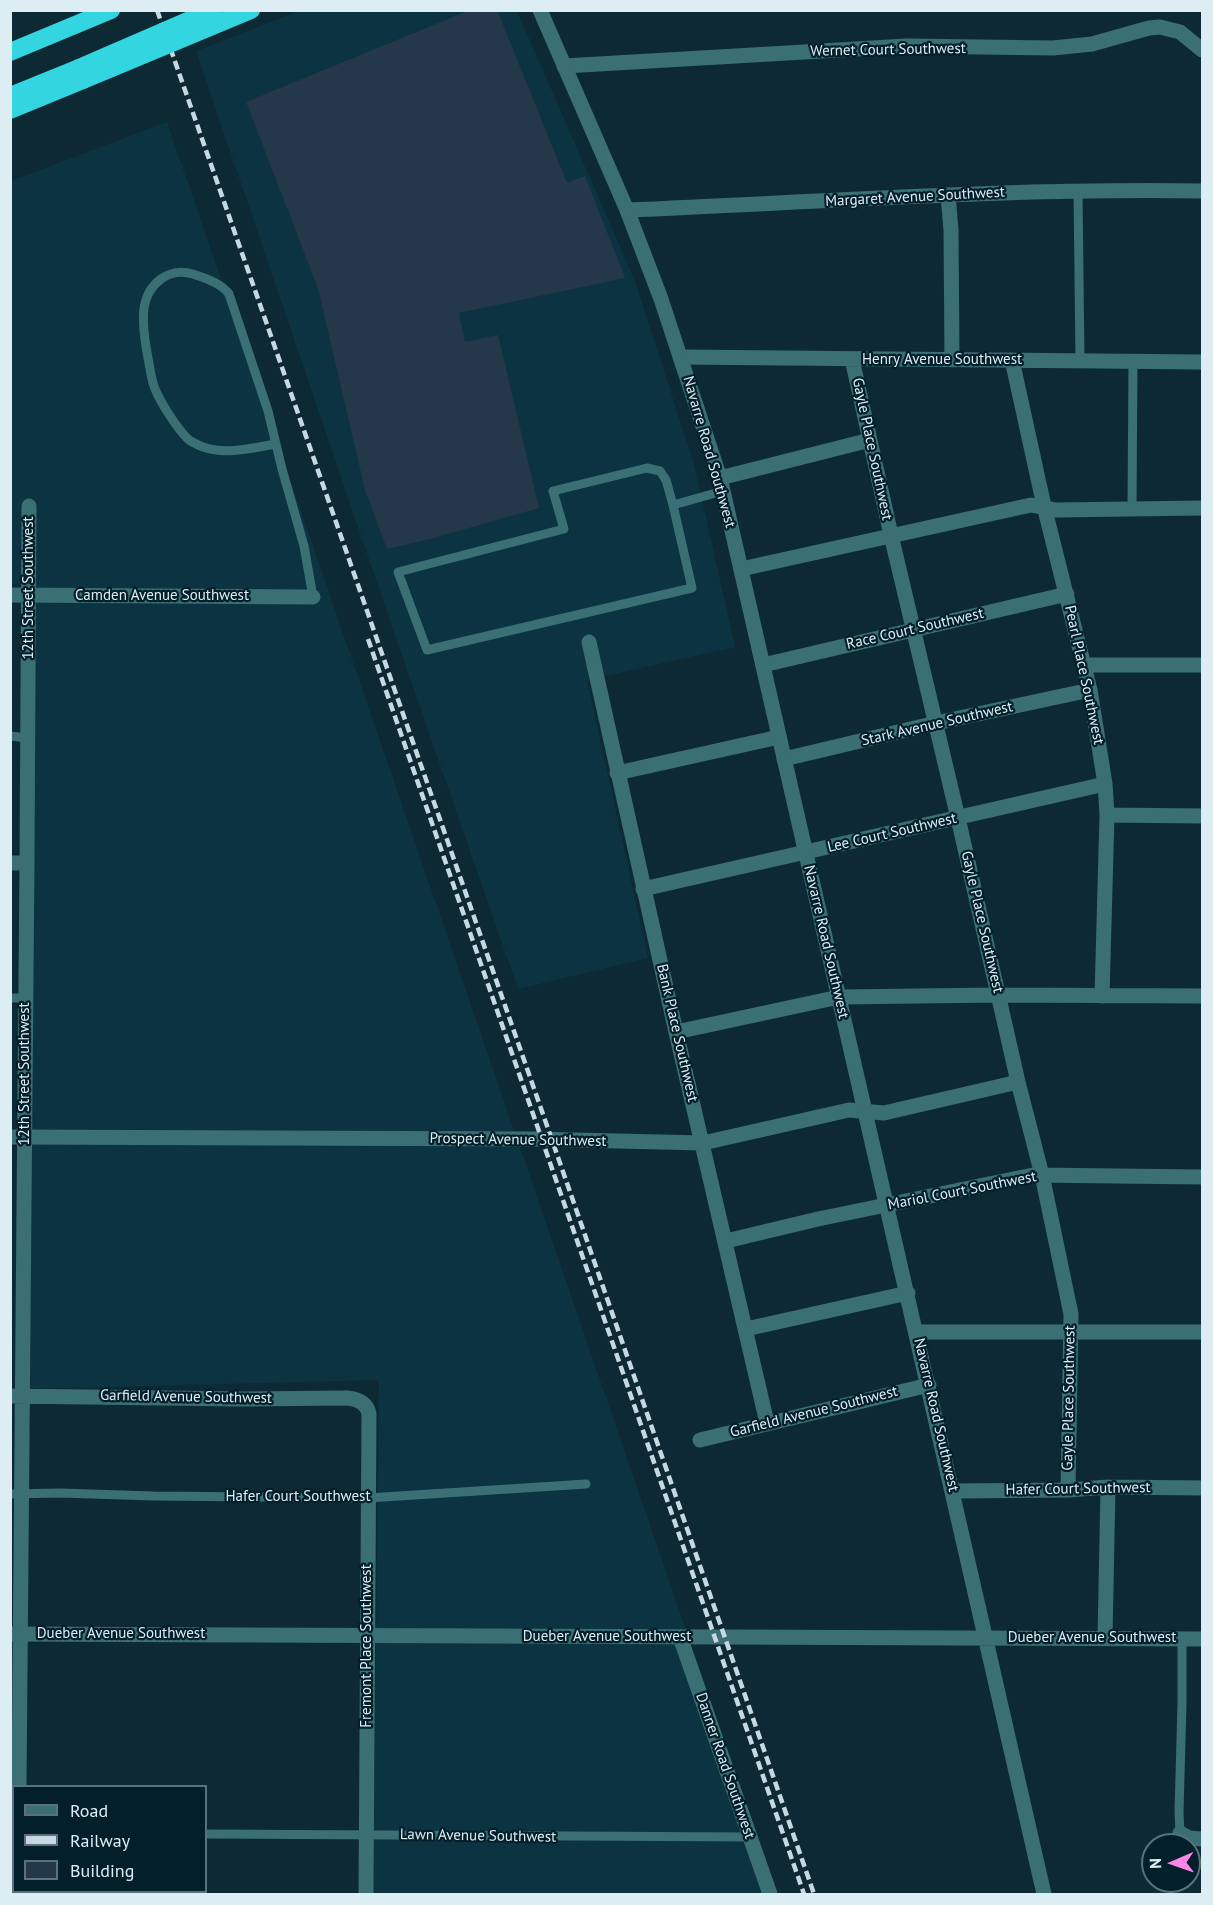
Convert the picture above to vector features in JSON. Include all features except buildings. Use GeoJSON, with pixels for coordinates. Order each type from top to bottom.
{"type":"FeatureCollection","features":[{"type":"Feature","properties":{"kind":"highway"},"geometry":{"type":"LineString","coordinates":[[10,52],[111,10]]}},
{"type":"Feature","properties":{"kind":"highway"},"geometry":{"type":"LineString","coordinates":[[10,110],[213,10]]}},
{"type":"Feature","properties":{"kind":"highway"},"geometry":{"type":"LineString","coordinates":[[10,96],[81,74],[251,10]]}},
{"type":"Feature","properties":{"kind":"street","name":"Navarre Road Southwest"},"geometry":{"type":"LineString","coordinates":[[540,10],[627,210],[681,357],[722,484],[1044,1894]]}},
{"type":"Feature","properties":{"kind":"street","name":"Wernet Court Southwest"},"geometry":{"type":"LineString","coordinates":[[564,66],[907,46],[1053,48],[1092,44],[1138,30],[1160,27],[1180,32],[1203,50]]}},
{"type":"Feature","properties":{"kind":"street","name":"Margaret Avenue Southwest"},"geometry":{"type":"LineString","coordinates":[[627,210],[948,195],[1078,191],[1203,191]]}},
{"type":"Feature","properties":{"kind":"street"},"geometry":{"type":"LineString","coordinates":[[948,195],[951,230],[952,360]]}},
{"type":"Feature","properties":{"kind":"street","name":"Henry Avenue Southwest"},"geometry":{"type":"LineString","coordinates":[[681,357],[1203,362]]}},
{"type":"Feature","properties":{"kind":"street","name":"Gayle Place Southwest"},"geometry":{"type":"LineString","coordinates":[[852,359],[1018,1082],[1042,1175],[1071,1314],[1068,1490]]}},
{"type":"Feature","properties":{"kind":"street","name":"Pearl Place Southwest"},"geometry":{"type":"LineString","coordinates":[[1012,360],[1044,506],[1090,690],[1105,784],[1107,815],[1102,996]]}},
{"type":"Feature","properties":{"kind":"street"},"geometry":{"type":"LineString","coordinates":[[722,484],[870,441]]}},
{"type":"Feature","properties":{"kind":"street"},"geometry":{"type":"LineString","coordinates":[[741,569],[1031,504],[1056,510],[1203,508]]}},
{"type":"Feature","properties":{"kind":"street","name":"12th Street Southwest"},"geometry":{"type":"LineString","coordinates":[[19,1785],[15,1634],[18,998],[27,863],[29,506]]}},
{"type":"Feature","properties":{"kind":"street","name":"Race Court Southwest"},"geometry":{"type":"LineString","coordinates":[[763,665],[1067,594]]}},
{"type":"Feature","properties":{"kind":"street","name":"Camden Avenue Southwest"},"geometry":{"type":"LineString","coordinates":[[10,596],[313,597]]}},
{"type":"Feature","properties":{"kind":"street","name":"Bank Place Southwest"},"geometry":{"type":"LineString","coordinates":[[589,642],[643,889],[767,1423]]}},
{"type":"Feature","properties":{"kind":"street"},"geometry":{"type":"LineString","coordinates":[[1084,665],[1203,665]]}},
{"type":"Feature","properties":{"kind":"street","name":"Stark Avenue Southwest"},"geometry":{"type":"LineString","coordinates":[[784,759],[1090,690]]}},
{"type":"Feature","properties":{"kind":"street"},"geometry":{"type":"LineString","coordinates":[[617,773],[779,737]]}},
{"type":"Feature","properties":{"kind":"street","name":"Lee Court Southwest"},"geometry":{"type":"LineString","coordinates":[[643,889],[1105,784]]}},
{"type":"Feature","properties":{"kind":"street"},"geometry":{"type":"LineString","coordinates":[[1107,815],[1203,816]]}},
{"type":"Feature","properties":{"kind":"street"},"geometry":{"type":"LineString","coordinates":[[10,863],[27,863]]}},
{"type":"Feature","properties":{"kind":"street"},"geometry":{"type":"LineString","coordinates":[[676,1032],[839,997],[1203,996]]}},
{"type":"Feature","properties":{"kind":"street","name":"Prospect Avenue Southwest"},"geometry":{"type":"LineString","coordinates":[[18,1137],[533,1139],[703,1143],[849,1110],[884,1113],[1018,1082]]}},
{"type":"Feature","properties":{"kind":"street","name":"Mariol Court Southwest"},"geometry":{"type":"LineString","coordinates":[[726,1241],[1033,1175],[1203,1177]]}},
{"type":"Feature","properties":{"kind":"street"},"geometry":{"type":"LineString","coordinates":[[746,1329],[908,1293]]}},
{"type":"Feature","properties":{"kind":"street"},"geometry":{"type":"LineString","coordinates":[[916,1332],[1203,1332]]}},
{"type":"Feature","properties":{"kind":"street","name":"Garfield Avenue Southwest"},"geometry":{"type":"LineString","coordinates":[[700,1440],[929,1385]]}},
{"type":"Feature","properties":{"kind":"street","name":"Garfield Avenue Southwest"},"geometry":{"type":"LineString","coordinates":[[16,1396],[347,1398],[361,1401]]}},
{"type":"Feature","properties":{"kind":"street","name":"Fremont Place Southwest"},"geometry":{"type":"LineString","coordinates":[[361,1401],[369,1414],[366,1894]]}},
{"type":"Feature","properties":{"kind":"street"},"geometry":{"type":"LineString","coordinates":[[1105,1638],[1108,1487]]}},
{"type":"Feature","properties":{"kind":"street","name":"Hafer Court Southwest"},"geometry":{"type":"LineString","coordinates":[[953,1491],[1068,1490],[1108,1487],[1203,1488]]}},
{"type":"Feature","properties":{"kind":"street","name":"Dueber Avenue Southwest"},"geometry":{"type":"LineString","coordinates":[[15,1634],[1203,1639]]}},
{"type":"Feature","properties":{"kind":"street","name":"Danner Road Southwest"},"geometry":{"type":"LineString","coordinates":[[681,1637],[770,1894]]}},
{"type":"Feature","properties":{"kind":"lane"},"geometry":{"type":"LineString","coordinates":[[1078,191],[1080,361]]}},
{"type":"Feature","properties":{"kind":"lane"},"geometry":{"type":"LineString","coordinates":[[276,444],[225,451],[205,447],[189,440],[177,424],[154,388],[144,330],[144,306],[157,281],[167,274],[188,273],[206,278],[229,294],[268,411],[304,546],[313,597]]}},
{"type":"Feature","properties":{"kind":"lane"},"geometry":{"type":"LineString","coordinates":[[1132,362],[1132,508]]}},
{"type":"Feature","properties":{"kind":"lane"},"geometry":{"type":"LineString","coordinates":[[647,468],[660,471],[666,480],[673,505],[692,588],[427,650],[398,572],[564,529],[553,491],[636,470],[647,468]]}},
{"type":"Feature","properties":{"kind":"lane"},"geometry":{"type":"LineString","coordinates":[[673,505],[722,484]]}},
{"type":"Feature","properties":{"kind":"lane"},"geometry":{"type":"LineString","coordinates":[[10,736],[28,738]]}},
{"type":"Feature","properties":{"kind":"lane","name":"Hafer Court Southwest"},"geometry":{"type":"LineString","coordinates":[[16,1494],[368,1498],[586,1484]]}},
{"type":"Feature","properties":{"kind":"lane"},"geometry":{"type":"LineString","coordinates":[[1180,1833],[1182,1639]]}},
{"type":"Feature","properties":{"kind":"lane","name":"Lawn Avenue Southwest"},"geometry":{"type":"LineString","coordinates":[[207,1834],[750,1837]]}},
{"type":"Feature","properties":{"kind":"shaded area"},"geometry":{"type":"Polygon","coordinates":[[[299,11],[517,11],[635,281],[694,464],[735,647],[587,680],[648,958],[518,989],[196,51],[299,11]]]}},
{"type":"Feature","properties":{"kind":"shaded area"},"geometry":{"type":"Polygon","coordinates":[[[167,122],[777,1894],[373,1894],[379,1380],[30,1389],[36,585],[11,584],[11,181],[167,122]]]}},
{"type":"Feature","properties":{"kind":"railway"},"geometry":{"type":"LineString","coordinates":[[157,10],[814,1894]]}},
{"type":"Feature","properties":{"kind":"railway"},"geometry":{"type":"LineString","coordinates":[[368,639],[804,1894]]}}]}
